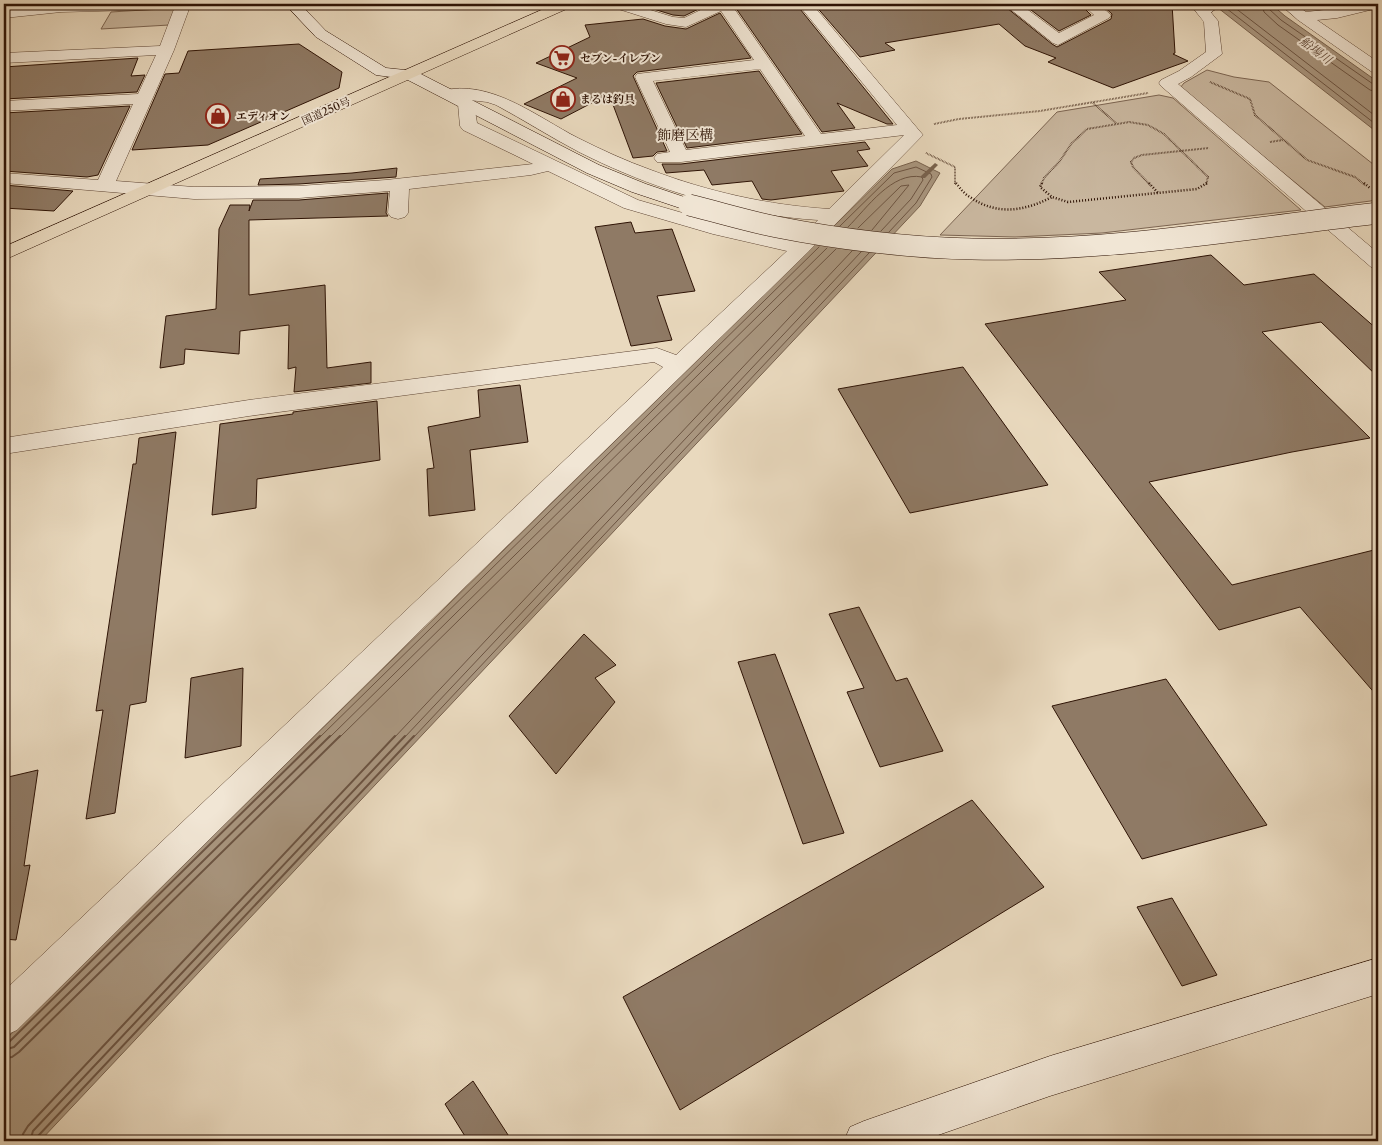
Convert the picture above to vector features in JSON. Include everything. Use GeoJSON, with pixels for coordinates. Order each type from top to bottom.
{"type":"FeatureCollection","features":[{"type":"Feature","properties":{"kind":"highway","name":"国道250号"},"geometry":{"type":"LineString","coordinates":[[4,254],[566,4]]}},
{"type":"Feature","properties":{"kind":"street"},"geometry":{"type":"LineString","coordinates":[[4,14],[62,8],[118,8],[190,4]]}},
{"type":"Feature","properties":{"kind":"street"},"geometry":{"type":"LineString","coordinates":[[104,187],[166,50],[190,4]]}},
{"type":"Feature","properties":{"kind":"street"},"geometry":{"type":"LineString","coordinates":[[292,4],[321,34],[382,72],[409,74],[593,169],[640,188],[689,205],[777,227],[872,241],[971,249],[1071,248],[1165,239],[1378,213]]}},
{"type":"Feature","properties":{"kind":"street"},"geometry":{"type":"LineString","coordinates":[[617,4],[671,21],[686,22],[724,4],[817,140]]}},
{"type":"Feature","properties":{"kind":"street"},"geometry":{"type":"LineString","coordinates":[[805,4],[906,137]]}},
{"type":"Feature","properties":{"kind":"street"},"geometry":{"type":"LineString","coordinates":[[1011,4],[1058,40],[1104,15],[1089,4]]}},
{"type":"Feature","properties":{"kind":"street"},"geometry":{"type":"LineString","coordinates":[[1287,4],[1378,69]]}},
{"type":"Feature","properties":{"kind":"street"},"geometry":{"type":"LineString","coordinates":[[1206,6],[1211,21],[1214,54],[1186,74],[1167,83],[1378,263]]}},
{"type":"Feature","properties":{"kind":"street"},"geometry":{"type":"LineString","coordinates":[[1303,17],[1337,14],[1376,6]]}},
{"type":"Feature","properties":{"kind":"street"},"geometry":{"type":"LineString","coordinates":[[1320,27],[1373,47]]}},
{"type":"Feature","properties":{"kind":"street"},"geometry":{"type":"LineString","coordinates":[[4,58],[166,50]]}},
{"type":"Feature","properties":{"kind":"street"},"geometry":{"type":"LineString","coordinates":[[389,56],[405,65],[409,74]]}},
{"type":"Feature","properties":{"kind":"street"},"geometry":{"type":"LineString","coordinates":[[681,157],[643,77],[764,64]]}},
{"type":"Feature","properties":{"kind":"street"},"geometry":{"type":"LineString","coordinates":[[447,94],[493,98],[574,143],[617,163],[671,183],[722,198],[800,214],[834,215]]}},
{"type":"Feature","properties":{"kind":"street"},"geometry":{"type":"LineString","coordinates":[[4,106],[143,99]]}},
{"type":"Feature","properties":{"kind":"street"},"geometry":{"type":"LineString","coordinates":[[466,104],[469,126],[631,204],[720,230],[801,248]]}},
{"type":"Feature","properties":{"kind":"street"},"geometry":{"type":"LineString","coordinates":[[617,163],[817,140],[906,137]]}},
{"type":"Feature","properties":{"kind":"street"},"geometry":{"type":"LineString","coordinates":[[4,1017],[801,248],[906,137]]}},
{"type":"Feature","properties":{"kind":"street"},"geometry":{"type":"LineString","coordinates":[[4,178],[194,193],[299,192],[400,184],[531,170],[550,165]]}},
{"type":"Feature","properties":{"kind":"street"},"geometry":{"type":"LineString","coordinates":[[398,213],[400,184]]}},
{"type":"Feature","properties":{"kind":"street"},"geometry":{"type":"LineString","coordinates":[[4,446],[249,408],[657,355],[678,365]]}},
{"type":"Feature","properties":{"kind":"street"},"geometry":{"type":"LineString","coordinates":[[864,1141],[1050,1076],[1378,976]]}},
{"type":"Feature","properties":{"kind":"path"},"geometry":{"type":"LineString","coordinates":[[1186,74],[1244,95],[1250,99],[1255,115],[1307,160],[1355,177],[1371,189]]}},
{"type":"Feature","properties":{"kind":"path"},"geometry":{"type":"LineString","coordinates":[[906,137],[959,120],[1093,103],[1172,87]]}},
{"type":"Feature","properties":{"kind":"path"},"geometry":{"type":"LineString","coordinates":[[1093,103],[1117,123]]}},
{"type":"Feature","properties":{"kind":"path"},"geometry":{"type":"LineString","coordinates":[[1117,123],[1146,124],[1156,128],[1183,151],[1208,177],[1207,184],[1197,189],[1068,202],[1052,197],[1040,187],[1044,178],[1059,162],[1072,143],[1087,129],[1117,123]]}},
{"type":"Feature","properties":{"kind":"path"},"geometry":{"type":"LineString","coordinates":[[906,137],[955,167],[955,183],[968,196],[993,208],[1011,212],[1029,208],[1052,197]]}},
{"type":"Feature","properties":{"kind":"path"},"geometry":{"type":"LineString","coordinates":[[1158,193],[1133,167],[1131,162],[1134,158],[1142,155],[1284,140]]}},
{"type":"Feature","properties":{"kind":"shaded area"},"geometry":{"type":"Polygon","coordinates":[[[175,8],[169,25],[101,29],[111,12],[175,8]]]}},
{"type":"Feature","properties":{"kind":"shaded area"},"geometry":{"type":"Polygon","coordinates":[[[1207,70],[1234,77],[1269,82],[1378,168],[1378,200],[1325,207],[1180,88],[1184,83],[1207,70]]]}},
{"type":"Feature","properties":{"kind":"shaded area"},"geometry":{"type":"Polygon","coordinates":[[[1159,95],[1173,98],[1301,210],[1102,233],[1015,237],[940,235],[1057,112],[1159,95]]]}},
{"type":"Feature","properties":{"kind":"water","name":"船場川"},"geometry":{"type":"Polygon","coordinates":[[[1213,4],[1271,4],[1378,82],[1378,133],[1213,4]]]}},
{"type":"Feature","properties":{"kind":"water"},"geometry":{"type":"Polygon","coordinates":[[[916,161],[940,173],[920,206],[40,1141],[4,1141],[4,1041],[892,169],[916,161]]]}},
{"type":"Feature","properties":{"kind":"building"},"geometry":{"type":"Polygon","coordinates":[[[648,4],[709,4],[684,16],[673,15],[647,7],[648,4]]]}},
{"type":"Feature","properties":{"kind":"building"},"geometry":{"type":"Polygon","coordinates":[[[733,4],[796,4],[893,124],[887,124],[837,103],[855,128],[822,132],[733,4]]]}},
{"type":"Feature","properties":{"kind":"building"},"geometry":{"type":"Polygon","coordinates":[[[814,4],[1002,4],[1057,47],[1111,19],[1112,14],[1101,4],[1172,4],[1175,53],[1173,54],[1188,61],[1113,88],[1048,62],[1056,58],[1025,46],[999,24],[885,43],[895,50],[860,57],[814,4]]]}},
{"type":"Feature","properties":{"kind":"building"},"geometry":{"type":"Polygon","coordinates":[[[1023,4],[1080,4],[1091,15],[1059,31],[1023,4]]]}},
{"type":"Feature","properties":{"kind":"building"},"geometry":{"type":"Polygon","coordinates":[[[720,13],[751,58],[637,72],[633,76],[667,151],[657,152],[653,156],[633,158],[609,94],[561,119],[524,104],[577,78],[536,63],[590,37],[585,25],[643,19],[665,26],[686,29],[720,13]]]}},
{"type":"Feature","properties":{"kind":"building","name":"エディオン"},"geometry":{"type":"Polygon","coordinates":[[[299,44],[342,72],[339,88],[208,145],[132,150],[165,74],[179,73],[188,51],[299,44]]]}},
{"type":"Feature","properties":{"kind":"building"},"geometry":{"type":"Polygon","coordinates":[[[138,58],[131,76],[145,75],[137,92],[4,99],[4,67],[138,58]]]}},
{"type":"Feature","properties":{"kind":"building"},"geometry":{"type":"Polygon","coordinates":[[[759,71],[802,134],[687,148],[656,83],[759,71]]]}},
{"type":"Feature","properties":{"kind":"building"},"geometry":{"type":"Polygon","coordinates":[[[130,106],[98,175],[87,177],[4,171],[4,113],[130,106]]]}},
{"type":"Feature","properties":{"kind":"building"},"geometry":{"type":"Polygon","coordinates":[[[865,142],[870,149],[857,151],[868,166],[831,171],[844,191],[771,200],[762,199],[752,181],[712,185],[704,170],[666,173],[662,164],[681,164],[865,142]]]}},
{"type":"Feature","properties":{"kind":"building"},"geometry":{"type":"Polygon","coordinates":[[[397,168],[396,177],[258,185],[260,179],[397,168]]]}},
{"type":"Feature","properties":{"kind":"building"},"geometry":{"type":"Polygon","coordinates":[[[4,185],[73,191],[54,211],[4,208],[4,185]]]}},
{"type":"Feature","properties":{"kind":"building"},"geometry":{"type":"Polygon","coordinates":[[[388,193],[386,213],[388,216],[249,220],[249,295],[325,285],[327,368],[371,362],[371,383],[294,392],[296,367],[288,369],[289,325],[240,331],[239,354],[185,349],[184,364],[160,368],[166,316],[216,309],[219,229],[230,205],[250,205],[249,211],[253,200],[299,200],[388,193]]]}},
{"type":"Feature","properties":{"kind":"building"},"geometry":{"type":"Polygon","coordinates":[[[631,222],[635,233],[672,229],[695,291],[657,296],[672,340],[631,346],[595,227],[631,222]]]}},
{"type":"Feature","properties":{"kind":"building"},"geometry":{"type":"Polygon","coordinates":[[[1211,255],[1244,285],[1314,274],[1378,330],[1378,377],[1321,322],[1262,332],[1370,438],[1149,482],[1232,585],[1378,549],[1378,697],[1300,607],[1219,630],[985,324],[1126,300],[1099,272],[1211,255]]]}},
{"type":"Feature","properties":{"kind":"building"},"geometry":{"type":"Polygon","coordinates":[[[963,367],[1048,485],[910,513],[838,389],[963,367]]]}},
{"type":"Feature","properties":{"kind":"building"},"geometry":{"type":"Polygon","coordinates":[[[520,385],[528,442],[470,450],[475,510],[429,516],[427,469],[434,468],[428,427],[480,417],[478,390],[520,385]]]}},
{"type":"Feature","properties":{"kind":"building"},"geometry":{"type":"Polygon","coordinates":[[[377,401],[380,460],[257,479],[256,508],[212,515],[220,424],[377,401]]]}},
{"type":"Feature","properties":{"kind":"building"},"geometry":{"type":"Polygon","coordinates":[[[176,432],[146,702],[130,705],[115,813],[86,819],[103,710],[96,711],[133,464],[136,464],[139,438],[176,432]]]}},
{"type":"Feature","properties":{"kind":"building"},"geometry":{"type":"Polygon","coordinates":[[[859,607],[896,681],[907,678],[943,751],[880,767],[847,692],[864,688],[829,614],[859,607]]]}},
{"type":"Feature","properties":{"kind":"building"},"geometry":{"type":"Polygon","coordinates":[[[584,634],[616,665],[595,678],[615,702],[556,774],[509,716],[584,634]]]}},
{"type":"Feature","properties":{"kind":"building"},"geometry":{"type":"Polygon","coordinates":[[[775,654],[844,833],[803,844],[738,662],[775,654]]]}},
{"type":"Feature","properties":{"kind":"building"},"geometry":{"type":"Polygon","coordinates":[[[243,668],[241,746],[185,758],[191,678],[243,668]]]}},
{"type":"Feature","properties":{"kind":"building"},"geometry":{"type":"Polygon","coordinates":[[[1166,679],[1267,825],[1142,859],[1052,706],[1166,679]]]}},
{"type":"Feature","properties":{"kind":"building"},"geometry":{"type":"Polygon","coordinates":[[[38,770],[24,866],[30,865],[16,940],[4,939],[4,778],[38,770]]]}},
{"type":"Feature","properties":{"kind":"building"},"geometry":{"type":"Polygon","coordinates":[[[972,800],[1044,887],[680,1110],[623,997],[972,800]]]}},
{"type":"Feature","properties":{"kind":"building"},"geometry":{"type":"Polygon","coordinates":[[[1172,898],[1217,975],[1182,986],[1137,907],[1172,898]]]}},
{"type":"Feature","properties":{"kind":"building"},"geometry":{"type":"Polygon","coordinates":[[[473,1081],[512,1141],[468,1141],[445,1104],[473,1081]]]}},
{"type":"Feature","properties":{"kind":"waterway"},"geometry":{"type":"LineString","coordinates":[[923,177],[935,165]]}},
{"type":"Feature","properties":{"kind":"place","name":"セブン-イレブン"},"geometry":{"type":"Point","coordinates":[562,58]}},
{"type":"Feature","properties":{"kind":"place","name":"まるは釣具"},"geometry":{"type":"Point","coordinates":[563,99]}},
{"type":"Feature","properties":{"kind":"place","name":"エディオン"},"geometry":{"type":"Point","coordinates":[218,116]}},
{"type":"Feature","properties":{"kind":"district","name":"飾磨区構"},"geometry":{"type":"Point","coordinates":[685,135]}}]}
